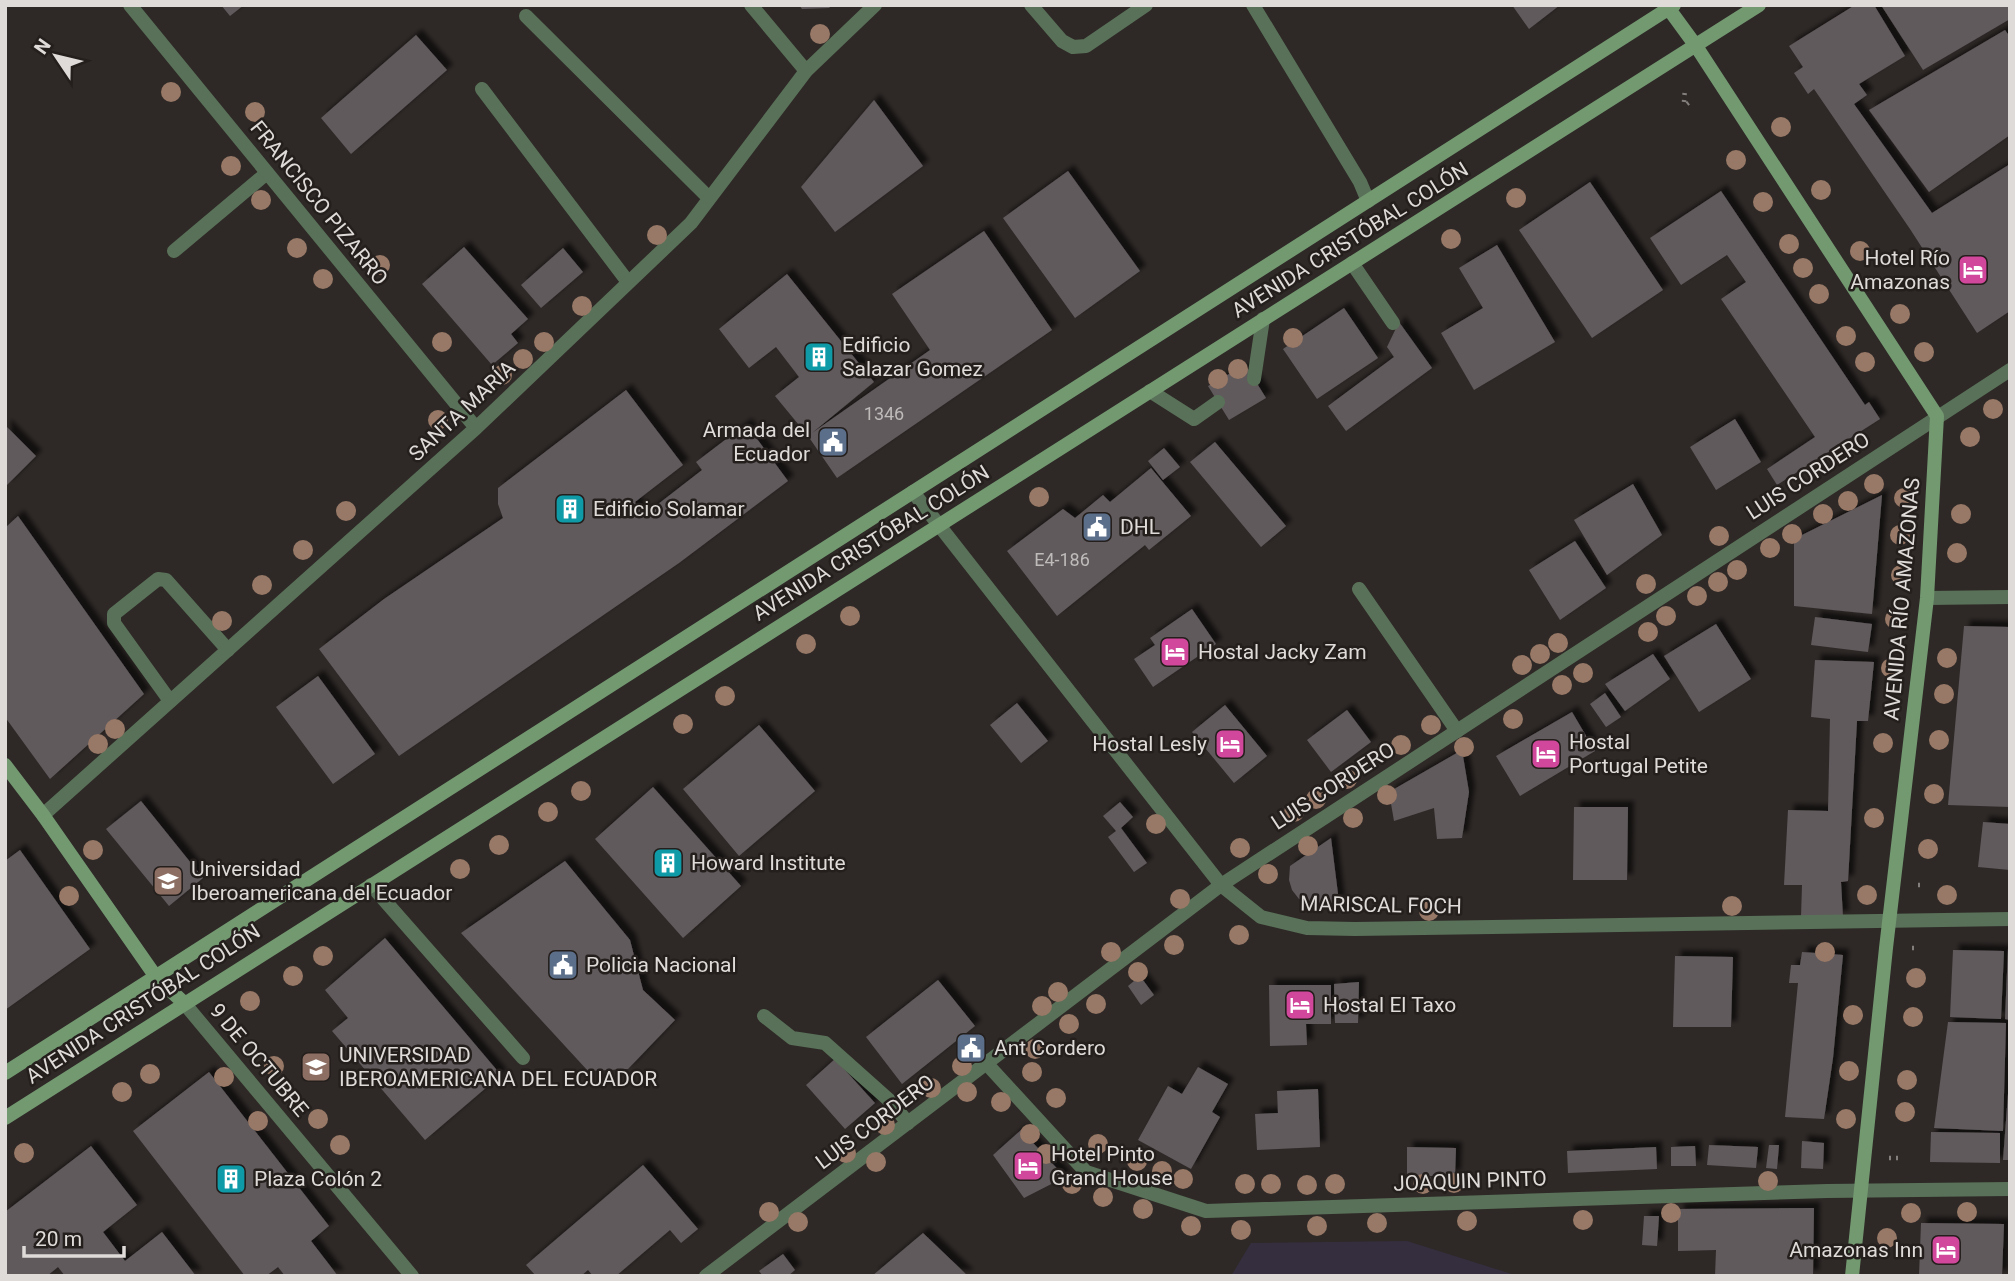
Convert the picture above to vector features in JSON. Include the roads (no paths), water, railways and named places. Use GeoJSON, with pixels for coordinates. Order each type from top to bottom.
{"type":"FeatureCollection","features":[{"type":"Feature","properties":{"kind":"street","name":"FRANCISCO PIZARRO"},"geometry":{"type":"LineString","coordinates":[[130,5],[476,428]]}},
{"type":"Feature","properties":{"kind":"street"},"geometry":{"type":"LineString","coordinates":[[751,5],[806,71]]}},
{"type":"Feature","properties":{"kind":"street","name":"SANTA MARÍA"},"geometry":{"type":"LineString","coordinates":[[43,815],[476,428],[691,223],[806,71],[875,5]]}},
{"type":"Feature","properties":{"kind":"street"},"geometry":{"type":"LineString","coordinates":[[1031,5],[1062,41],[1073,47],[1086,46],[1146,5]]}},
{"type":"Feature","properties":{"kind":"street"},"geometry":{"type":"LineString","coordinates":[[1253,5],[1360,182],[1368,201]]}},
{"type":"Feature","properties":{"kind":"street","name":"AVENIDA CRISTÓBAL COLÓN"},"geometry":{"type":"LineString","coordinates":[[5,1118],[1759,5]]}},
{"type":"Feature","properties":{"kind":"street"},"geometry":{"type":"LineString","coordinates":[[1669,6],[1937,416]]}},
{"type":"Feature","properties":{"kind":"street","name":"AVENIDA CRISTÓBAL COLÓN"},"geometry":{"type":"LineString","coordinates":[[5,1073],[1669,6]]}},
{"type":"Feature","properties":{"kind":"street"},"geometry":{"type":"LineString","coordinates":[[526,16],[709,198]]}},
{"type":"Feature","properties":{"kind":"street"},"geometry":{"type":"LineString","coordinates":[[482,89],[628,282]]}},
{"type":"Feature","properties":{"kind":"street"},"geometry":{"type":"LineString","coordinates":[[174,251],[267,173]]}},
{"type":"Feature","properties":{"kind":"street"},"geometry":{"type":"LineString","coordinates":[[1352,263],[1393,323]]}},
{"type":"Feature","properties":{"kind":"street"},"geometry":{"type":"LineString","coordinates":[[1254,379],[1263,319]]}},
{"type":"Feature","properties":{"kind":"street","name":"LUIS CORDERO"},"geometry":{"type":"LineString","coordinates":[[706,1276],[1221,885],[2010,370]]}},
{"type":"Feature","properties":{"kind":"street"},"geometry":{"type":"LineString","coordinates":[[1150,391],[1194,419],[1219,402]]}},
{"type":"Feature","properties":{"kind":"street","name":"AVENIDA RÍO AMAZONAS"},"geometry":{"type":"LineString","coordinates":[[1852,1276],[1889,920],[1927,598],[1937,416]]}},
{"type":"Feature","properties":{"kind":"street","name":"MARISCAL FOCH"},"geometry":{"type":"LineString","coordinates":[[913,492],[1221,885],[1261,918],[1307,928],[2010,919]]}},
{"type":"Feature","properties":{"kind":"street"},"geometry":{"type":"LineString","coordinates":[[170,701],[114,623],[114,614],[158,579],[166,580],[228,650]]}},
{"type":"Feature","properties":{"kind":"street"},"geometry":{"type":"LineString","coordinates":[[1359,590],[1457,731]]}},
{"type":"Feature","properties":{"kind":"street"},"geometry":{"type":"LineString","coordinates":[[1927,598],[2010,597]]}},
{"type":"Feature","properties":{"kind":"street","name":"9 DE OCTUBRE"},"geometry":{"type":"LineString","coordinates":[[5,765],[156,976],[184,1003],[412,1276]]}},
{"type":"Feature","properties":{"kind":"street"},"geometry":{"type":"LineString","coordinates":[[371,885],[523,1058]]}},
{"type":"Feature","properties":{"kind":"street"},"geometry":{"type":"LineString","coordinates":[[764,1016],[792,1038],[825,1043],[890,1101],[908,1123]]}},
{"type":"Feature","properties":{"kind":"street","name":"JOAQUIN PINTO"},"geometry":{"type":"LineString","coordinates":[[986,1063],[1086,1172],[1206,1211],[1860,1190],[2010,1189]]}},
{"type":"Feature","properties":{"kind":"place","name":"Hotel Río Amazonas"},"geometry":{"type":"Point","coordinates":[1973,270]}},
{"type":"Feature","properties":{"kind":"place","name":"Edificio Salazar Gomez"},"geometry":{"type":"Point","coordinates":[819,357]}},
{"type":"Feature","properties":{"kind":"place","name":"Armada del Ecuador"},"geometry":{"type":"Point","coordinates":[833,442]}},
{"type":"Feature","properties":{"kind":"place","name":"Edificio Solamar"},"geometry":{"type":"Point","coordinates":[570,509]}},
{"type":"Feature","properties":{"kind":"place","name":"DHL"},"geometry":{"type":"Point","coordinates":[1097,527]}},
{"type":"Feature","properties":{"kind":"place","name":"Hostal Jacky Zam"},"geometry":{"type":"Point","coordinates":[1175,652]}},
{"type":"Feature","properties":{"kind":"place","name":"Hostal Lesly"},"geometry":{"type":"Point","coordinates":[1230,744]}},
{"type":"Feature","properties":{"kind":"place","name":"Hostal Portugal Petite"},"geometry":{"type":"Point","coordinates":[1546,754]}},
{"type":"Feature","properties":{"kind":"place","name":"Howard Institute"},"geometry":{"type":"Point","coordinates":[668,863]}},
{"type":"Feature","properties":{"kind":"place","name":"Universidad Iberoamericana del Ecuador"},"geometry":{"type":"Point","coordinates":[168,881]}},
{"type":"Feature","properties":{"kind":"place","name":"Policia Nacional"},"geometry":{"type":"Point","coordinates":[563,965]}},
{"type":"Feature","properties":{"kind":"place","name":"Hostal El Taxo"},"geometry":{"type":"Point","coordinates":[1300,1005]}},
{"type":"Feature","properties":{"kind":"place","name":"Ant Cordero"},"geometry":{"type":"Point","coordinates":[971,1048]}},
{"type":"Feature","properties":{"kind":"place","name":"UNIVERSIDAD IBEROAMERICANA DEL ECUADOR"},"geometry":{"type":"Point","coordinates":[316,1067]}},
{"type":"Feature","properties":{"kind":"place","name":"Hotel Pinto Grand House"},"geometry":{"type":"Point","coordinates":[1028,1166]}},
{"type":"Feature","properties":{"kind":"place","name":"Plaza Colón 2"},"geometry":{"type":"Point","coordinates":[231,1179]}},
{"type":"Feature","properties":{"kind":"place","name":"Amazonas Inn"},"geometry":{"type":"Point","coordinates":[1946,1250]}}]}
